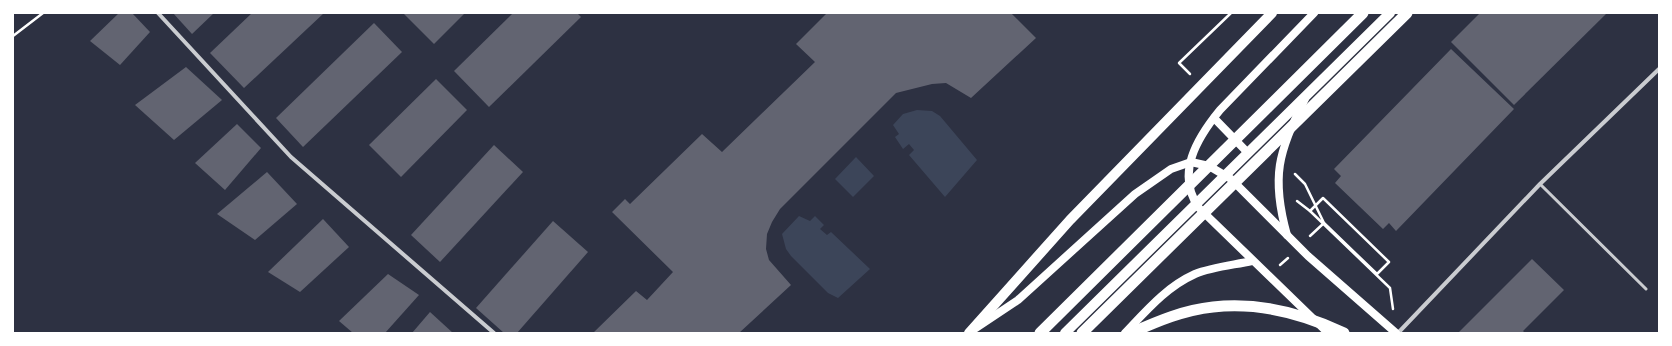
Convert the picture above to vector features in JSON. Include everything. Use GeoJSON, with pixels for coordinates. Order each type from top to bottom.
{"type":"FeatureCollection","features":[{"type":"Feature","properties":{"kind":"highway"},"geometry":{"type":"LineString","coordinates":[[1040,333],[1363,13]]}},
{"type":"Feature","properties":{"kind":"highway"},"geometry":{"type":"LineString","coordinates":[[1082,333],[1407,13]]}},
{"type":"Feature","properties":{"kind":"highway"},"geometry":{"type":"LineString","coordinates":[[1131,333],[1160,320],[1188,312],[1213,307],[1241,306],[1282,311],[1326,324],[1344,333]]}},
{"type":"Feature","properties":{"kind":"main road"},"geometry":{"type":"LineString","coordinates":[[972,332],[1070,220],[1272,13]]}},
{"type":"Feature","properties":{"kind":"main road"},"geometry":{"type":"LineString","coordinates":[[1314,13],[1214,118],[1198,141],[1191,162],[1189,190],[1196,204],[1252,261],[1328,333]]}},
{"type":"Feature","properties":{"kind":"main road"},"geometry":{"type":"LineString","coordinates":[[1064,333],[1390,13]]}},
{"type":"Feature","properties":{"kind":"main road"},"geometry":{"type":"LineString","coordinates":[[1287,236],[1280,209],[1279,166],[1284,145],[1292,123],[1308,93]]}},
{"type":"Feature","properties":{"kind":"main road"},"geometry":{"type":"LineString","coordinates":[[1214,118],[1248,153]]}},
{"type":"Feature","properties":{"kind":"main road"},"geometry":{"type":"LineString","coordinates":[[972,332],[1018,300],[1135,194],[1171,169],[1191,162],[1209,166],[1226,175],[1308,256],[1397,333]]}},
{"type":"Feature","properties":{"kind":"main road"},"geometry":{"type":"LineString","coordinates":[[1125,333],[1162,295],[1177,283],[1197,274],[1252,261]]}},
{"type":"Feature","properties":{"kind":"street"},"geometry":{"type":"LineString","coordinates":[[158,13],[291,157],[494,333]]}},
{"type":"Feature","properties":{"kind":"street"},"geometry":{"type":"LineString","coordinates":[[1397,333],[1540,184],[1659,69]]}},
{"type":"Feature","properties":{"kind":"lane"},"geometry":{"type":"LineString","coordinates":[[1540,184],[1646,289]]}},
{"type":"Feature","properties":{"kind":"path"},"geometry":{"type":"LineString","coordinates":[[13,36],[44,13]]}},
{"type":"Feature","properties":{"kind":"path"},"geometry":{"type":"LineString","coordinates":[[1307,239],[1313,234],[1319,228],[1324,223],[1377,274],[1388,262],[1323,198],[1310,211],[1322,222],[1328,228],[1339,239],[1345,244],[1390,288]]}},
{"type":"Feature","properties":{"kind":"path"},"geometry":{"type":"LineString","coordinates":[[1279,266],[1290,255]]}},
{"type":"Feature","properties":{"kind":"shaded area"},"geometry":{"type":"Polygon","coordinates":[[[917,110],[932,111],[940,116],[977,160],[945,197],[909,155],[914,150],[909,144],[903,149],[895,137],[899,134],[893,125],[903,114],[917,110]]]}},
{"type":"Feature","properties":{"kind":"shaded area"},"geometry":{"type":"Polygon","coordinates":[[[856,157],[874,176],[853,197],[835,179],[856,157]]]}},
{"type":"Feature","properties":{"kind":"shaded area"},"geometry":{"type":"Polygon","coordinates":[[[799,216],[810,221],[815,216],[824,225],[820,229],[827,235],[831,232],[870,269],[838,298],[828,293],[791,256],[786,249],[782,234],[799,216]]]}},
{"type":"Feature","properties":{"kind":"building"},"geometry":{"type":"Polygon","coordinates":[[[119,13],[132,13],[150,32],[120,65],[90,41],[119,13]]]}},
{"type":"Feature","properties":{"kind":"building"},"geometry":{"type":"Polygon","coordinates":[[[173,13],[214,13],[192,34],[173,13]]]}},
{"type":"Feature","properties":{"kind":"building"},"geometry":{"type":"Polygon","coordinates":[[[252,13],[324,13],[244,88],[210,53],[252,13]]]}},
{"type":"Feature","properties":{"kind":"building"},"geometry":{"type":"Polygon","coordinates":[[[403,13],[465,13],[434,44],[403,13]]]}},
{"type":"Feature","properties":{"kind":"building"},"geometry":{"type":"Polygon","coordinates":[[[513,13],[577,13],[581,17],[489,107],[454,71],[513,13]]]}},
{"type":"Feature","properties":{"kind":"building"},"geometry":{"type":"Polygon","coordinates":[[[827,13],[1011,13],[1036,38],[971,98],[946,83],[932,84],[896,93],[780,209],[767,234],[766,249],[769,260],[791,285],[739,333],[593,333],[636,291],[647,300],[673,272],[612,212],[625,199],[630,204],[702,134],[722,152],[815,62],[796,44],[827,13]]]}},
{"type":"Feature","properties":{"kind":"building"},"geometry":{"type":"Polygon","coordinates":[[[1480,13],[1607,13],[1514,105],[1451,42],[1480,13]]]}},
{"type":"Feature","properties":{"kind":"building"},"geometry":{"type":"Polygon","coordinates":[[[374,23],[402,52],[303,147],[276,118],[374,23]]]}},
{"type":"Feature","properties":{"kind":"building"},"geometry":{"type":"Polygon","coordinates":[[[1451,49],[1514,109],[1396,231],[1389,223],[1383,229],[1335,183],[1341,176],[1334,169],[1451,49]]]}},
{"type":"Feature","properties":{"kind":"building"},"geometry":{"type":"Polygon","coordinates":[[[186,67],[222,100],[174,140],[135,105],[186,67]]]}},
{"type":"Feature","properties":{"kind":"building"},"geometry":{"type":"Polygon","coordinates":[[[436,79],[467,110],[401,177],[369,145],[436,79]]]}},
{"type":"Feature","properties":{"kind":"building"},"geometry":{"type":"Polygon","coordinates":[[[237,124],[261,148],[225,190],[195,163],[237,124]]]}},
{"type":"Feature","properties":{"kind":"building"},"geometry":{"type":"Polygon","coordinates":[[[494,145],[523,172],[440,262],[411,235],[494,145]]]}},
{"type":"Feature","properties":{"kind":"building"},"geometry":{"type":"Polygon","coordinates":[[[267,172],[297,204],[255,240],[217,214],[267,172]]]}},
{"type":"Feature","properties":{"kind":"building"},"geometry":{"type":"Polygon","coordinates":[[[323,219],[349,247],[300,292],[268,272],[323,219]]]}},
{"type":"Feature","properties":{"kind":"building"},"geometry":{"type":"Polygon","coordinates":[[[553,221],[588,252],[517,333],[504,333],[476,308],[553,221]]]}},
{"type":"Feature","properties":{"kind":"building"},"geometry":{"type":"Polygon","coordinates":[[[1532,259],[1564,290],[1523,331],[1525,333],[1458,333],[1532,259]]]}},
{"type":"Feature","properties":{"kind":"building"},"geometry":{"type":"Polygon","coordinates":[[[388,274],[419,295],[385,333],[353,333],[339,321],[388,274]]]}},
{"type":"Feature","properties":{"kind":"building"},"geometry":{"type":"Polygon","coordinates":[[[430,312],[453,333],[412,333],[430,312]]]}}]}
